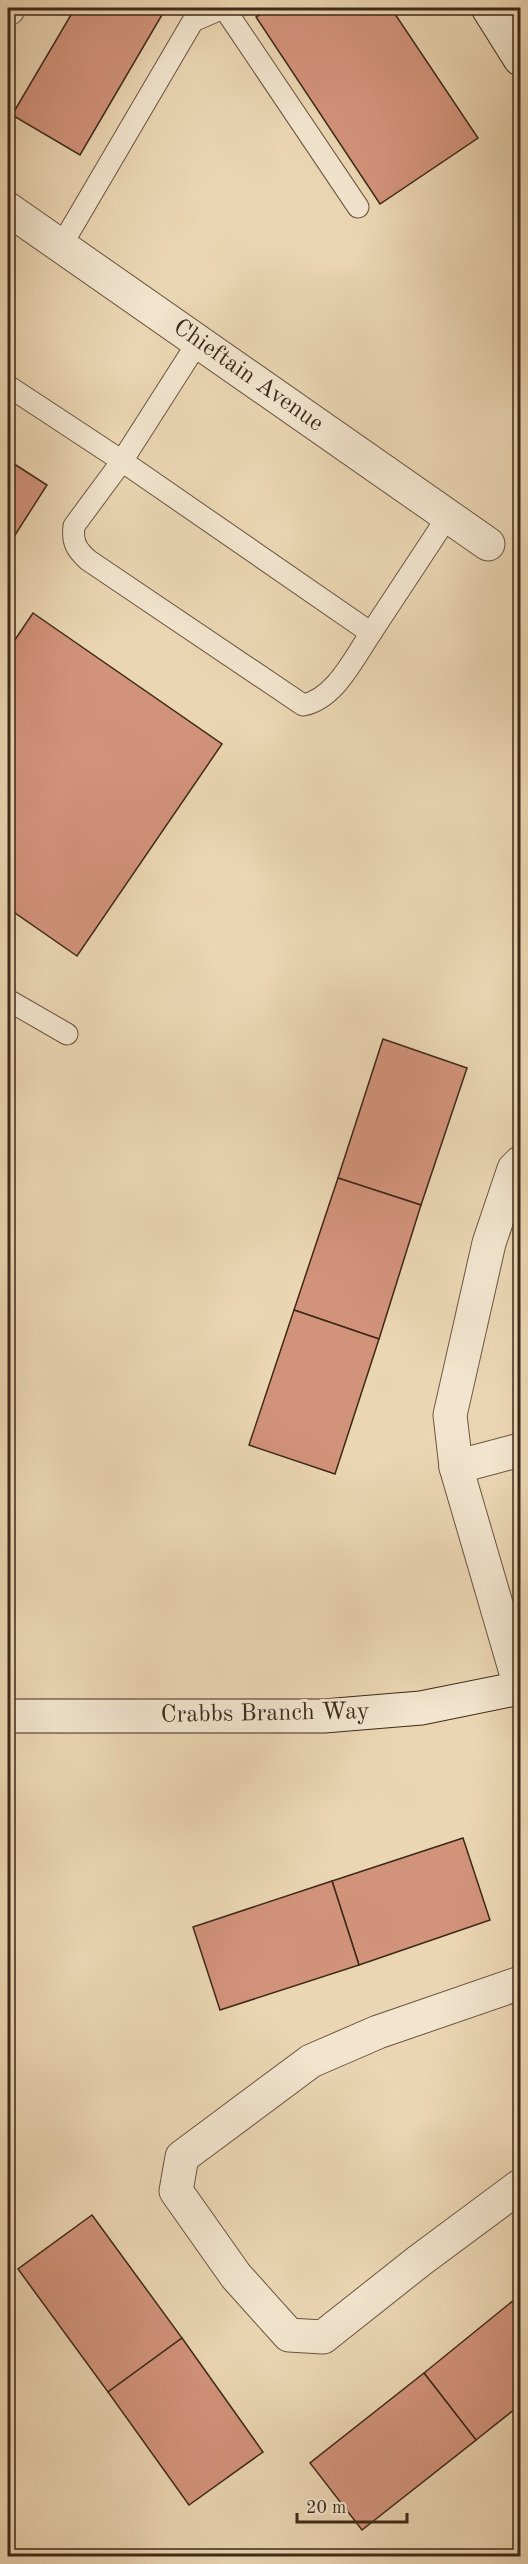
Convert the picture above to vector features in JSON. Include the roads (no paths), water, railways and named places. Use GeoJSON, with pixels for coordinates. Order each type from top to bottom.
{"type":"FeatureCollection","features":[{"type":"Feature","properties":{"kind":"street"},"geometry":{"type":"LineString","coordinates":[[488,8],[520,59]]}},
{"type":"Feature","properties":{"kind":"street","name":"Chieftain Avenue"},"geometry":{"type":"LineString","coordinates":[[8,209],[488,544]]}},
{"type":"Feature","properties":{"kind":"street","name":"Crabbs Branch Way"},"geometry":{"type":"LineString","coordinates":[[8,1716],[324,1716],[421,1708],[520,1687],[456,1467],[450,1415],[489,1243],[514,1168],[520,1163]]}},
{"type":"Feature","properties":{"kind":"street"},"geometry":{"type":"LineString","coordinates":[[456,1467],[520,1450]]}},
{"type":"Feature","properties":{"kind":"street"},"geometry":{"type":"LineString","coordinates":[[520,1983],[378,2032],[311,2061],[182,2157],[176,2191],[236,2276],[289,2335],[323,2337],[419,2261],[520,2186]]}},
{"type":"Feature","properties":{"kind":"lane"},"geometry":{"type":"LineString","coordinates":[[61,246],[193,21],[223,8],[358,207]]}},
{"type":"Feature","properties":{"kind":"lane"},"geometry":{"type":"LineString","coordinates":[[198,342],[122,461],[74,526],[73,536],[76,549],[88,560],[303,705],[316,703],[327,693],[371,633],[448,516]]}},
{"type":"Feature","properties":{"kind":"lane"},"geometry":{"type":"LineString","coordinates":[[8,386],[122,461],[371,633]]}},
{"type":"Feature","properties":{"kind":"lane"},"geometry":{"type":"LineString","coordinates":[[8,1000],[67,1034]]}}]}
